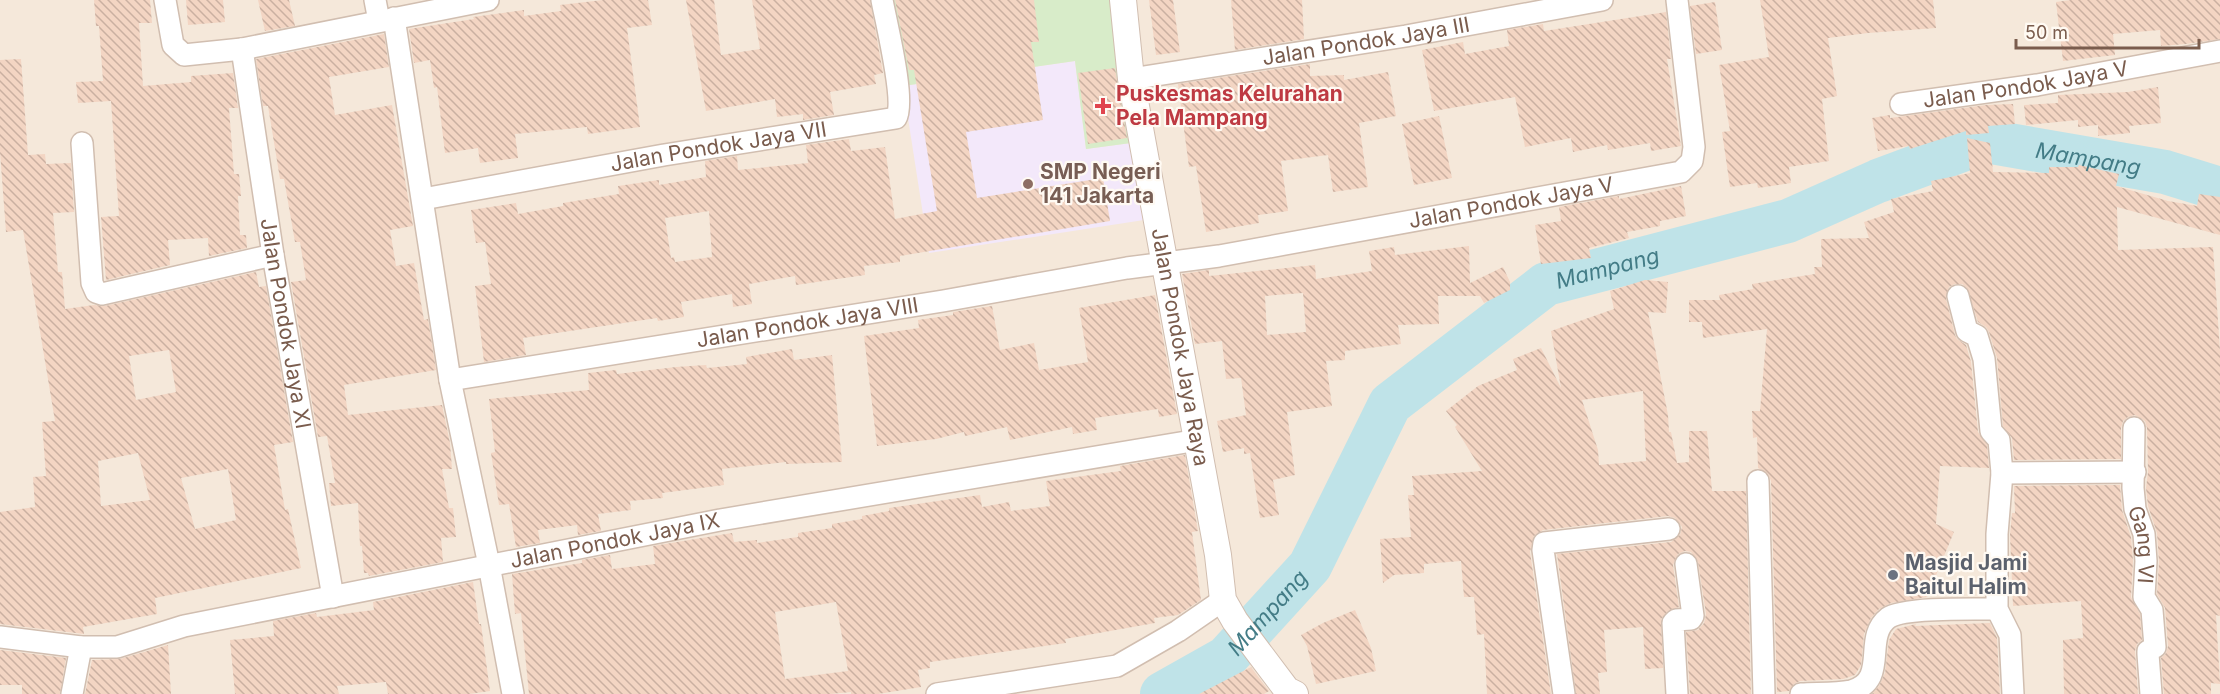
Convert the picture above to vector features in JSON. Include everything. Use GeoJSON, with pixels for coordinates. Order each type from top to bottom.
{"type":"FeatureCollection","features":[{"type":"Feature","properties":{"kind":"street"},"geometry":{"type":"LineString","coordinates":[[165,0],[173,45],[184,55],[243,49],[488,0]]}},
{"type":"Feature","properties":{"kind":"street"},"geometry":{"type":"LineString","coordinates":[[375,0],[386,20],[423,199],[450,380],[489,565],[513,694]]}},
{"type":"Feature","properties":{"kind":"street","name":"Jalan Pondok Jaya VII"},"geometry":{"type":"LineString","coordinates":[[423,199],[653,157],[896,118],[899,112],[898,91],[882,0]]}},
{"type":"Feature","properties":{"kind":"street","name":"Jalan Pondok Jaya Raya"},"geometry":{"type":"LineString","coordinates":[[1122,0],[1131,79],[1229,610]]}},
{"type":"Feature","properties":{"kind":"street","name":"Jalan Pondok Jaya III"},"geometry":{"type":"LineString","coordinates":[[1131,79],[1406,36],[1602,0]]}},
{"type":"Feature","properties":{"kind":"street","name":"Jalan Pondok Jaya V"},"geometry":{"type":"LineString","coordinates":[[1164,263],[1219,256],[1681,172],[1692,161],[1694,147],[1677,0]]}},
{"type":"Feature","properties":{"kind":"street","name":"Jalan Pondok Jaya XI"},"geometry":{"type":"LineString","coordinates":[[243,49],[273,255],[333,597]]}},
{"type":"Feature","properties":{"kind":"street","name":"Jalan Pondok Jaya V"},"geometry":{"type":"LineString","coordinates":[[1901,104],[2037,85],[2220,51]]}},
{"type":"Feature","properties":{"kind":"street"},"geometry":{"type":"LineString","coordinates":[[82,143],[92,283],[96,292],[102,294],[273,255]]}},
{"type":"Feature","properties":{"kind":"street","name":"Jalan Pondok Jaya VIII"},"geometry":{"type":"LineString","coordinates":[[450,380],[1164,263]]}},
{"type":"Feature","properties":{"kind":"street"},"geometry":{"type":"LineString","coordinates":[[1958,296],[1967,331],[1977,336],[1984,359],[1991,431],[1999,440],[2002,473],[1997,534],[1997,609],[2010,635],[2013,694]]}},
{"type":"Feature","properties":{"kind":"street","name":"Gang VI"},"geometry":{"type":"LineString","coordinates":[[2134,428],[2133,488],[2135,508],[2144,534],[2144,597],[2152,610],[2155,647],[2148,651],[2151,694]]}},
{"type":"Feature","properties":{"kind":"street","name":"Jalan Pondok Jaya IX"},"geometry":{"type":"LineString","coordinates":[[0,637],[81,647],[117,647],[184,626],[720,520],[1198,440]]}},
{"type":"Feature","properties":{"kind":"street"},"geometry":{"type":"LineString","coordinates":[[2002,473],[2135,472]]}},
{"type":"Feature","properties":{"kind":"street"},"geometry":{"type":"LineString","coordinates":[[1758,481],[1764,694]]}},
{"type":"Feature","properties":{"kind":"street"},"geometry":{"type":"LineString","coordinates":[[1564,694],[1543,550],[1544,543],[1669,529]]}},
{"type":"Feature","properties":{"kind":"street"},"geometry":{"type":"LineString","coordinates":[[1677,694],[1673,623],[1676,620],[1691,619],[1693,616],[1686,564]]}},
{"type":"Feature","properties":{"kind":"street"},"geometry":{"type":"LineString","coordinates":[[1801,694],[1851,691],[1867,683],[1872,677],[1878,631],[1887,619],[1902,612],[1997,609]]}},
{"type":"Feature","properties":{"kind":"street"},"geometry":{"type":"LineString","coordinates":[[937,694],[1117,666],[1178,631],[1229,610],[1287,690],[1295,694]]}},
{"type":"Feature","properties":{"kind":"street"},"geometry":{"type":"LineString","coordinates":[[72,694],[81,647]]}},
{"type":"Feature","properties":{"kind":"shaded area"},"geometry":{"type":"Polygon","coordinates":[[[0,0],[2220,0],[2220,694],[0,694],[0,0]]]}},
{"type":"Feature","properties":{"kind":"shaded area","name":"SMP Negeri 141 Jakarta"},"geometry":{"type":"Polygon","coordinates":[[[1075,61],[1086,149],[1131,143],[1144,220],[929,253],[903,86],[1075,61]]]}},
{"type":"Feature","properties":{"kind":"green space"},"geometry":{"type":"Polygon","coordinates":[[[887,0],[1114,0],[1131,143],[1086,149],[1075,61],[903,86],[887,0]]]}},
{"type":"Feature","properties":{"kind":"building"},"geometry":{"type":"Polygon","coordinates":[[[94,0],[150,0],[152,23],[139,23],[143,86],[191,82],[191,76],[233,73],[238,108],[229,108],[234,174],[239,174],[240,235],[246,235],[247,248],[209,256],[208,238],[168,240],[170,265],[106,280],[101,217],[119,216],[111,101],[78,103],[76,82],[103,81],[99,26],[96,26],[94,0]]]}},
{"type":"Feature","properties":{"kind":"building"},"geometry":{"type":"Polygon","coordinates":[[[186,0],[223,0],[225,22],[188,25],[186,0]]]}},
{"type":"Feature","properties":{"kind":"building"},"geometry":{"type":"Polygon","coordinates":[[[258,0],[289,0],[295,26],[265,31],[258,0]]]}},
{"type":"Feature","properties":{"kind":"building"},"geometry":{"type":"Polygon","coordinates":[[[603,0],[648,0],[652,25],[627,28],[640,127],[588,134],[587,127],[515,134],[518,158],[480,163],[478,148],[445,153],[437,87],[434,88],[430,60],[414,63],[409,29],[524,10],[524,16],[561,11],[560,5],[603,0]]]}},
{"type":"Feature","properties":{"kind":"building"},"geometry":{"type":"Polygon","coordinates":[[[686,0],[714,0],[721,55],[760,49],[752,0],[870,0],[883,73],[874,75],[876,84],[830,92],[834,115],[803,120],[803,114],[777,117],[775,99],[706,111],[686,0]]]}},
{"type":"Feature","properties":{"kind":"building"},"geometry":{"type":"Polygon","coordinates":[[[895,0],[1034,0],[1039,42],[1031,42],[1043,120],[966,132],[977,198],[1103,178],[1110,221],[900,256],[900,262],[864,266],[865,275],[796,285],[795,276],[749,284],[752,304],[733,307],[732,294],[681,302],[684,317],[658,321],[657,318],[523,338],[526,355],[484,362],[475,286],[491,284],[485,242],[476,243],[471,210],[516,203],[518,214],[563,206],[563,203],[619,194],[618,186],[659,180],[659,185],[706,177],[705,161],[737,156],[738,170],[808,163],[806,145],[849,139],[851,151],[885,147],[895,219],[937,211],[914,70],[909,70],[895,0]],[[709,211],[665,218],[671,258],[674,257],[675,262],[712,257],[709,211]]]}},
{"type":"Feature","properties":{"kind":"building"},"geometry":{"type":"Polygon","coordinates":[[[1149,0],[1173,0],[1180,52],[1156,55],[1149,0]]]}},
{"type":"Feature","properties":{"kind":"building"},"geometry":{"type":"Polygon","coordinates":[[[1231,0],[1302,0],[1304,39],[1235,50],[1231,0]]]}},
{"type":"Feature","properties":{"kind":"building"},"geometry":{"type":"Polygon","coordinates":[[[1760,0],[1933,0],[1936,28],[1828,38],[1837,96],[1822,99],[1829,161],[1789,167],[1791,183],[1758,188],[1757,183],[1730,187],[1722,132],[1730,131],[1719,65],[1769,57],[1760,0]]]}},
{"type":"Feature","properties":{"kind":"building"},"geometry":{"type":"Polygon","coordinates":[[[2071,0],[2220,0],[2220,39],[2161,46],[2160,30],[2113,34],[2115,55],[2063,61],[2056,2],[2071,0]]]}},
{"type":"Feature","properties":{"kind":"building"},"geometry":{"type":"Polygon","coordinates":[[[1715,2],[1722,50],[1696,54],[1690,6],[1715,2]]]}},
{"type":"Feature","properties":{"kind":"building"},"geometry":{"type":"Polygon","coordinates":[[[1666,12],[1671,59],[1667,59],[1681,146],[1651,151],[1650,143],[1608,150],[1607,145],[1573,152],[1571,138],[1525,147],[1515,97],[1434,111],[1422,50],[1463,42],[1465,54],[1509,46],[1507,30],[1543,24],[1544,31],[1666,12]]]}},
{"type":"Feature","properties":{"kind":"building"},"geometry":{"type":"Polygon","coordinates":[[[384,34],[389,67],[329,77],[335,115],[392,105],[413,226],[390,230],[396,266],[414,263],[424,320],[428,319],[436,370],[344,385],[348,415],[442,405],[450,443],[452,469],[442,469],[449,508],[453,508],[456,537],[441,538],[443,562],[369,576],[368,573],[364,573],[358,503],[331,506],[329,483],[335,483],[327,436],[318,437],[291,282],[306,280],[300,242],[295,242],[284,179],[280,179],[268,106],[263,106],[256,59],[384,34]]]}},
{"type":"Feature","properties":{"kind":"building"},"geometry":{"type":"Polygon","coordinates":[[[21,59],[28,155],[45,154],[46,164],[71,163],[74,212],[53,213],[58,272],[62,272],[65,309],[94,305],[105,306],[256,272],[259,287],[266,286],[293,442],[274,445],[285,510],[288,509],[301,568],[155,598],[157,614],[83,627],[84,634],[0,624],[0,512],[35,507],[33,477],[46,476],[42,422],[55,421],[23,230],[6,232],[0,152],[0,60],[21,59]],[[169,350],[129,356],[136,400],[176,392],[169,350]],[[138,453],[98,461],[101,506],[150,500],[138,453]],[[228,469],[181,478],[195,529],[236,520],[228,469]]]}},
{"type":"Feature","properties":{"kind":"building"},"geometry":{"type":"Polygon","coordinates":[[[1310,64],[1310,76],[1344,75],[1344,80],[1388,72],[1396,116],[1359,123],[1368,187],[1333,192],[1328,155],[1281,161],[1288,211],[1258,215],[1259,223],[1206,232],[1196,166],[1189,167],[1178,84],[1310,64]]]}},
{"type":"Feature","properties":{"kind":"building","name":"Puskesmas Kelurahan Pela Mampang"},"geometry":{"type":"Polygon","coordinates":[[[1115,68],[1127,138],[1088,144],[1078,73],[1115,68]]]}},
{"type":"Feature","properties":{"kind":"building"},"geometry":{"type":"Polygon","coordinates":[[[2158,87],[2161,123],[2129,126],[2130,133],[2098,136],[2098,125],[2078,127],[2078,120],[2026,125],[2024,105],[2058,103],[2058,95],[2128,92],[2158,87]]]}},
{"type":"Feature","properties":{"kind":"building"},"geometry":{"type":"Polygon","coordinates":[[[2013,104],[2015,124],[1988,126],[1989,133],[1966,135],[1966,131],[1910,149],[1909,146],[1878,151],[1872,118],[2013,104]]]}},
{"type":"Feature","properties":{"kind":"building"},"geometry":{"type":"Polygon","coordinates":[[[1439,116],[1452,178],[1414,185],[1402,124],[1439,116]]]}},
{"type":"Feature","properties":{"kind":"building"},"geometry":{"type":"Polygon","coordinates":[[[1967,138],[1990,143],[1993,172],[2049,173],[2049,167],[2078,167],[2079,165],[2119,174],[2116,186],[2168,201],[2197,206],[2199,194],[2220,197],[2220,235],[2117,207],[2118,250],[2213,247],[2220,351],[2220,616],[2216,615],[2220,684],[2211,683],[2211,694],[2164,694],[2161,658],[2168,646],[2165,608],[2157,594],[2159,562],[2157,533],[2148,506],[2146,488],[2148,472],[2145,421],[2135,415],[2123,421],[2121,459],[2014,460],[2012,438],[2003,426],[1997,358],[1989,332],[1978,322],[1967,288],[1962,284],[1949,287],[1946,299],[1955,335],[1966,345],[1971,362],[1978,432],[1987,445],[1989,468],[1940,466],[1936,524],[1954,532],[1927,597],[1891,603],[1879,609],[1871,618],[1864,634],[1861,665],[1855,675],[1843,679],[1800,681],[1794,684],[1789,691],[1777,692],[1771,481],[1768,474],[1758,468],[1757,437],[1753,438],[1752,411],[1760,411],[1767,329],[1703,338],[1702,322],[1689,322],[1689,300],[1720,300],[1719,295],[1753,289],[1752,284],[1815,274],[1814,267],[1822,267],[1821,239],[1869,238],[1864,222],[1894,212],[1891,199],[1933,191],[1931,181],[1970,173],[1967,138]]]}},
{"type":"Feature","properties":{"kind":"building"},"geometry":{"type":"Polygon","coordinates":[[[1681,186],[1686,216],[1660,221],[1660,226],[1627,232],[1629,238],[1589,248],[1591,258],[1541,264],[1535,225],[1561,221],[1559,207],[1619,196],[1619,199],[1681,186]]]}},
{"type":"Feature","properties":{"kind":"building"},"geometry":{"type":"Polygon","coordinates":[[[1469,246],[1470,283],[1503,267],[1510,282],[1510,290],[1484,303],[1480,296],[1438,296],[1439,324],[1398,325],[1401,344],[1345,351],[1345,360],[1326,361],[1332,406],[1287,412],[1295,475],[1273,480],[1279,515],[1260,518],[1250,453],[1244,454],[1244,448],[1223,452],[1217,421],[1246,415],[1241,378],[1226,379],[1222,341],[1195,344],[1182,274],[1209,270],[1209,276],[1315,265],[1316,279],[1372,271],[1369,251],[1394,247],[1395,255],[1469,246]],[[1303,293],[1265,296],[1267,335],[1306,332],[1303,293]]]}},
{"type":"Feature","properties":{"kind":"building"},"geometry":{"type":"Polygon","coordinates":[[[1645,280],[1668,282],[1666,313],[1648,312],[1668,415],[1669,432],[1671,432],[1677,463],[1689,462],[1689,431],[1707,431],[1712,491],[1746,491],[1751,694],[1690,694],[1686,632],[1698,630],[1704,623],[1706,614],[1698,562],[1691,552],[1685,551],[1678,554],[1673,565],[1679,607],[1668,611],[1661,619],[1663,668],[1645,669],[1643,627],[1604,630],[1607,672],[1598,673],[1600,694],[1576,694],[1557,554],[1671,542],[1680,535],[1682,527],[1675,518],[1668,516],[1543,530],[1534,536],[1530,552],[1551,694],[1487,694],[1484,634],[1477,635],[1474,597],[1464,597],[1461,561],[1424,564],[1424,573],[1394,575],[1383,583],[1380,539],[1411,537],[1408,495],[1414,495],[1412,476],[1482,471],[1455,427],[1457,425],[1446,411],[1478,386],[1517,370],[1513,359],[1541,348],[1561,388],[1551,331],[1614,309],[1610,291],[1645,280]],[[1643,391],[1582,400],[1598,450],[1599,465],[1646,461],[1643,391]]]}},
{"type":"Feature","properties":{"kind":"building"},"geometry":{"type":"Polygon","coordinates":[[[1155,295],[1177,414],[1159,417],[1158,409],[1095,418],[1097,430],[1073,434],[1072,427],[1010,440],[1007,427],[965,436],[964,432],[936,439],[877,446],[864,336],[919,328],[918,320],[992,306],[1000,350],[1034,343],[1039,370],[1088,362],[1079,308],[1155,295]]]}},
{"type":"Feature","properties":{"kind":"building"},"geometry":{"type":"Polygon","coordinates":[[[792,349],[794,360],[832,355],[842,462],[786,464],[786,462],[722,469],[724,485],[662,493],[663,498],[630,501],[631,510],[598,514],[601,531],[578,535],[577,525],[538,530],[540,543],[516,547],[509,504],[499,505],[491,453],[495,452],[489,399],[589,390],[588,373],[616,370],[617,374],[676,367],[706,365],[707,368],[747,364],[746,357],[792,349]]]}},
{"type":"Feature","properties":{"kind":"building"},"geometry":{"type":"Polygon","coordinates":[[[1185,455],[1198,531],[1192,532],[1201,600],[1178,615],[1154,618],[1155,623],[1065,639],[1066,643],[930,662],[930,668],[918,670],[921,687],[878,694],[851,694],[851,692],[830,694],[529,694],[521,613],[515,614],[512,574],[582,563],[582,560],[610,555],[612,569],[655,564],[653,546],[732,533],[734,542],[757,540],[757,543],[798,537],[798,533],[832,528],[832,524],[862,519],[862,516],[889,511],[889,508],[980,495],[982,507],[1009,502],[1011,511],[1050,506],[1046,481],[1121,471],[1120,466],[1185,455]],[[836,602],[775,612],[785,679],[848,671],[836,602]]]}},
{"type":"Feature","properties":{"kind":"building"},"geometry":{"type":"Polygon","coordinates":[[[2120,485],[2122,510],[2131,537],[2133,561],[2131,597],[2140,614],[2142,640],[2137,644],[2135,651],[2138,694],[2064,694],[2063,640],[2083,638],[2081,601],[2013,606],[2010,535],[2012,513],[2015,513],[2014,486],[2120,485]]]}},
{"type":"Feature","properties":{"kind":"building"},"geometry":{"type":"Polygon","coordinates":[[[473,582],[490,691],[469,694],[388,694],[386,682],[337,686],[339,694],[235,694],[230,640],[274,636],[273,621],[316,613],[317,617],[374,610],[373,602],[473,582]]]}},
{"type":"Feature","properties":{"kind":"building"},"geometry":{"type":"Polygon","coordinates":[[[1355,610],[1371,648],[1376,671],[1316,684],[1307,646],[1301,635],[1355,610]]]}},
{"type":"Feature","properties":{"kind":"building"},"geometry":{"type":"Polygon","coordinates":[[[1990,623],[1997,638],[2000,694],[1872,694],[1885,673],[1889,640],[1896,629],[1916,624],[1915,626],[1990,623]]]}},
{"type":"Feature","properties":{"kind":"building"},"geometry":{"type":"Polygon","coordinates":[[[168,645],[171,694],[85,694],[92,660],[120,659],[168,645]]]}},
{"type":"Feature","properties":{"kind":"building"},"geometry":{"type":"Polygon","coordinates":[[[0,650],[66,658],[60,694],[22,694],[22,685],[0,685],[0,650]]]}},
{"type":"Feature","properties":{"kind":"building"},"geometry":{"type":"Polygon","coordinates":[[[1251,667],[1269,691],[1264,694],[1199,694],[1251,667]]]}},
{"type":"Feature","properties":{"kind":"waterway","name":"Mampang"},"geometry":{"type":"LineString","coordinates":[[1162,694],[1226,658],[1310,566],[1390,404],[1546,284],[1788,221],[1878,181],[1986,141],[2165,172],[2220,189]]}},
{"type":"Feature","properties":{"kind":"place","name":"Puskesmas Kelurahan Pela Mampang"},"geometry":{"type":"Point","coordinates":[1103,106]}},
{"type":"Feature","properties":{"kind":"place","name":"SMP Negeri 141 Jakarta"},"geometry":{"type":"Point","coordinates":[1028,184]}},
{"type":"Feature","properties":{"kind":"place","name":"Masjid Jami Baitul Halim"},"geometry":{"type":"Point","coordinates":[1893,575]}}]}
